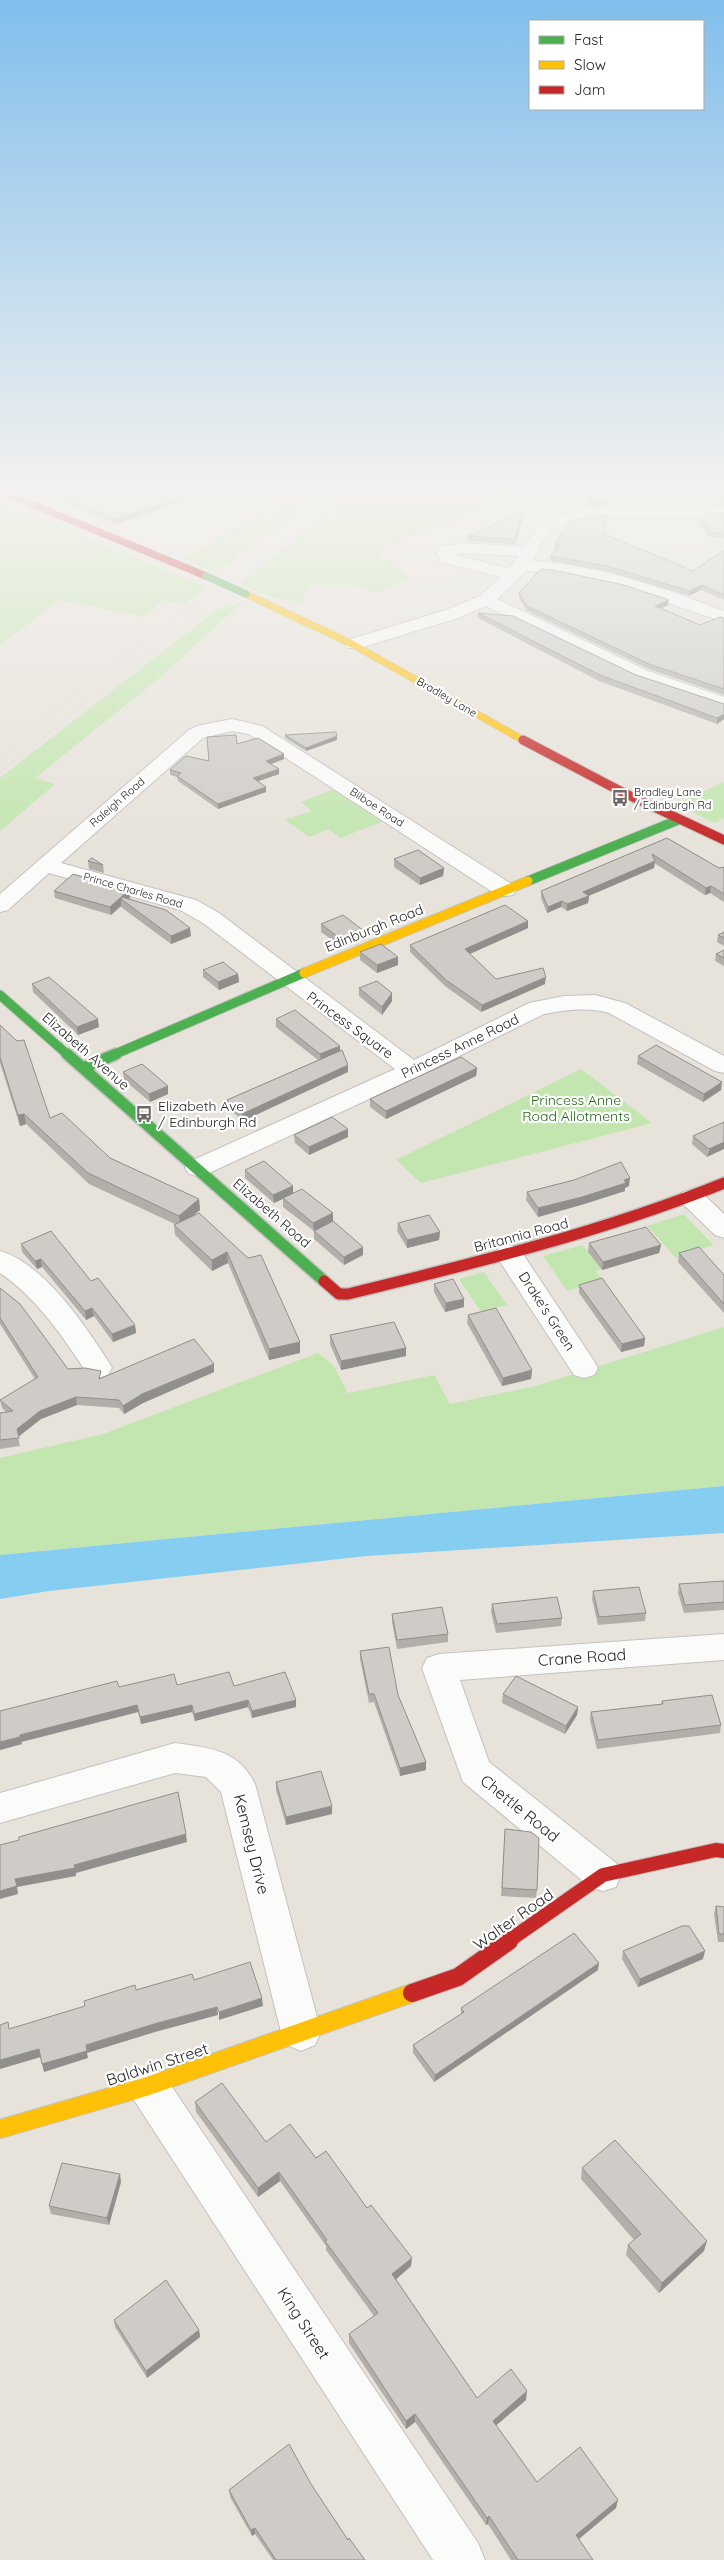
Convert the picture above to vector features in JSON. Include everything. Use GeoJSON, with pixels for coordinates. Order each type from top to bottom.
{"type":"FeatureCollection","features":[{"type":"Feature","properties":{"kind":"street","name":"Bradley Lane"},"geometry":{"type":"LineString","coordinates":[[277,608],[354,644],[483,718],[678,820],[724,840]]}},
{"type":"Feature","properties":{"kind":"street"},"geometry":{"type":"LineString","coordinates":[[354,644],[465,608]]}},
{"type":"Feature","properties":{"kind":"street"},"geometry":{"type":"LineString","coordinates":[[504,608],[642,675],[724,703]]}},
{"type":"Feature","properties":{"kind":"street"},"geometry":{"type":"LineString","coordinates":[[702,608],[724,617]]}},
{"type":"Feature","properties":{"kind":"street","name":"Raleigh Road"},"geometry":{"type":"LineString","coordinates":[[0,906],[44,865],[196,734],[221,726],[246,727]]}},
{"type":"Feature","properties":{"kind":"street","name":"Bilboe Road"},"geometry":{"type":"LineString","coordinates":[[246,727],[362,796],[505,890]]}},
{"type":"Feature","properties":{"kind":"street","name":"Edinburgh Road"},"geometry":{"type":"LineString","coordinates":[[83,1068],[289,979],[678,820]]}},
{"type":"Feature","properties":{"kind":"street","name":"Prince Charles Road"},"geometry":{"type":"LineString","coordinates":[[44,865],[188,905],[211,918],[289,979]]}},
{"type":"Feature","properties":{"kind":"street","name":"Princess Square"},"geometry":{"type":"LineString","coordinates":[[289,979],[412,1070]]}},
{"type":"Feature","properties":{"kind":"street","name":"Elizabeth Avenue"},"geometry":{"type":"LineString","coordinates":[[0,995],[198,1168]]}},
{"type":"Feature","properties":{"kind":"street","name":"Princess Anne Road"},"geometry":{"type":"LineString","coordinates":[[198,1168],[412,1070],[537,1008],[564,1003],[595,1002],[617,1008],[724,1066]]}},
{"type":"Feature","properties":{"kind":"street","name":"Elizabeth Road"},"geometry":{"type":"LineString","coordinates":[[198,1168],[325,1281]]}},
{"type":"Feature","properties":{"kind":"street","name":"Britannia Road"},"geometry":{"type":"LineString","coordinates":[[325,1281],[339,1294],[348,1294],[509,1254],[602,1228],[692,1198],[724,1183]]}},
{"type":"Feature","properties":{"kind":"street"},"geometry":{"type":"LineString","coordinates":[[692,1198],[724,1229]]}},
{"type":"Feature","properties":{"kind":"street","name":"Drake's Green"},"geometry":{"type":"LineString","coordinates":[[509,1254],[584,1368]]}},
{"type":"Feature","properties":{"kind":"street"},"geometry":{"type":"LineString","coordinates":[[0,1260],[27,1280],[57,1314],[98,1368]]}},
{"type":"Feature","properties":{"kind":"street","name":"Crane Road"},"geometry":{"type":"LineString","coordinates":[[439,1668],[724,1647]]}},
{"type":"Feature","properties":{"kind":"street","name":"Chettle Road"},"geometry":{"type":"LineString","coordinates":[[439,1668],[475,1771],[603,1875]]}},
{"type":"Feature","properties":{"kind":"street","name":"Kemsey Drive"},"geometry":{"type":"LineString","coordinates":[[0,1808],[175,1758],[215,1764],[237,1784],[311,2028]]}},
{"type":"Feature","properties":{"kind":"street","name":"Walter Road"},"geometry":{"type":"LineString","coordinates":[[311,2028],[458,1977],[603,1875],[716,1850],[724,1851]]}},
{"type":"Feature","properties":{"kind":"street","name":"Baldwin Street"},"geometry":{"type":"LineString","coordinates":[[0,2129],[148,2086],[311,2028]]}},
{"type":"Feature","properties":{"kind":"street","name":"King Street"},"geometry":{"type":"LineString","coordinates":[[148,2086],[461,2560]]}},
{"type":"Feature","properties":{"kind":"green space"},"geometry":{"type":"Polygon","coordinates":[[[0,608],[49,608],[0,645],[0,608]]]}},
{"type":"Feature","properties":{"kind":"green space"},"geometry":{"type":"Polygon","coordinates":[[[102,608],[154,608],[144,617],[102,608]]]}},
{"type":"Feature","properties":{"kind":"green space"},"geometry":{"type":"Polygon","coordinates":[[[222,608],[236,608],[157,680],[35,778],[55,784],[0,831],[0,778],[215,611],[222,608]]]}},
{"type":"Feature","properties":{"kind":"green space"},"geometry":{"type":"Polygon","coordinates":[[[724,782],[724,818],[715,823],[676,804],[724,782]]]}},
{"type":"Feature","properties":{"kind":"green space"},"geometry":{"type":"Polygon","coordinates":[[[334,789],[384,821],[340,838],[328,829],[309,837],[285,820],[311,811],[301,802],[334,789]]]}},
{"type":"Feature","properties":{"kind":"green space","name":"Princess Anne Road Allotments"},"geometry":{"type":"Polygon","coordinates":[[[581,1069],[652,1123],[421,1183],[396,1160],[581,1069]]]}},
{"type":"Feature","properties":{"kind":"green space"},"geometry":{"type":"Polygon","coordinates":[[[684,1214],[713,1245],[676,1258],[647,1226],[684,1214]]]}},
{"type":"Feature","properties":{"kind":"green space"},"geometry":{"type":"Polygon","coordinates":[[[583,1245],[602,1269],[596,1271],[603,1281],[567,1291],[543,1256],[583,1245]]]}},
{"type":"Feature","properties":{"kind":"green space"},"geometry":{"type":"Polygon","coordinates":[[[484,1272],[507,1305],[481,1312],[459,1279],[484,1272]]]}},
{"type":"Feature","properties":{"kind":"green space"},"geometry":{"type":"Polygon","coordinates":[[[724,1327],[724,1486],[0,1555],[0,1458],[103,1434],[318,1353],[333,1365],[348,1393],[434,1375],[450,1404],[535,1386],[724,1327]]]}},
{"type":"Feature","properties":{"kind":"water"},"geometry":{"type":"Polygon","coordinates":[[[724,1486],[724,1533],[367,1556],[49,1591],[0,1599],[0,1555],[724,1486]]]}},
{"type":"Feature","properties":{"kind":"building"},"geometry":{"type":"Polygon","coordinates":[[[532,608],[661,608],[700,625],[720,617],[724,618],[724,689],[649,664],[532,608]]]}},
{"type":"Feature","properties":{"kind":"building"},"geometry":{"type":"Polygon","coordinates":[[[478,613],[513,616],[636,675],[724,704],[724,714],[717,718],[600,675],[478,613]]]}},
{"type":"Feature","properties":{"kind":"building"},"geometry":{"type":"Polygon","coordinates":[[[336,732],[337,736],[306,748],[285,735],[336,732]]]}},
{"type":"Feature","properties":{"kind":"building"},"geometry":{"type":"Polygon","coordinates":[[[236,735],[237,744],[258,738],[284,754],[266,761],[279,769],[253,778],[266,787],[218,804],[177,776],[181,773],[170,770],[186,756],[209,761],[207,737],[236,735]]]}},
{"type":"Feature","properties":{"kind":"building"},"geometry":{"type":"Polygon","coordinates":[[[667,838],[719,868],[724,867],[724,894],[711,886],[706,888],[652,854],[655,861],[583,892],[589,896],[567,904],[562,901],[548,907],[541,891],[667,838]]]}},
{"type":"Feature","properties":{"kind":"building"},"geometry":{"type":"Polygon","coordinates":[[[418,850],[444,868],[420,878],[394,859],[418,850]]]}},
{"type":"Feature","properties":{"kind":"building"},"geometry":{"type":"Polygon","coordinates":[[[92,858],[103,865],[88,861],[92,858]]]}},
{"type":"Feature","properties":{"kind":"building"},"geometry":{"type":"Polygon","coordinates":[[[73,874],[129,890],[110,907],[54,891],[73,874]]]}},
{"type":"Feature","properties":{"kind":"building"},"geometry":{"type":"Polygon","coordinates":[[[122,897],[166,910],[190,928],[171,936],[121,899],[122,897]]]}},
{"type":"Feature","properties":{"kind":"building"},"geometry":{"type":"Polygon","coordinates":[[[505,905],[528,921],[465,949],[496,979],[543,968],[546,977],[482,1005],[446,980],[410,945],[505,905]]]}},
{"type":"Feature","properties":{"kind":"building"},"geometry":{"type":"Polygon","coordinates":[[[343,915],[364,931],[342,940],[321,924],[343,915]]]}},
{"type":"Feature","properties":{"kind":"building"},"geometry":{"type":"Polygon","coordinates":[[[724,932],[724,938],[718,935],[724,932]]]}},
{"type":"Feature","properties":{"kind":"building"},"geometry":{"type":"Polygon","coordinates":[[[381,944],[398,957],[377,965],[360,952],[381,944]]]}},
{"type":"Feature","properties":{"kind":"building"},"geometry":{"type":"Polygon","coordinates":[[[724,950],[724,958],[716,954],[724,950]]]}},
{"type":"Feature","properties":{"kind":"building"},"geometry":{"type":"Polygon","coordinates":[[[223,962],[238,974],[218,982],[203,970],[223,962]]]}},
{"type":"Feature","properties":{"kind":"building"},"geometry":{"type":"Polygon","coordinates":[[[49,977],[98,1019],[77,1027],[32,984],[49,977]]]}},
{"type":"Feature","properties":{"kind":"building"},"geometry":{"type":"Polygon","coordinates":[[[377,981],[392,993],[382,1007],[359,988],[377,981]]]}},
{"type":"Feature","properties":{"kind":"building"},"geometry":{"type":"Polygon","coordinates":[[[295,1010],[340,1046],[320,1054],[276,1019],[295,1010]]]}},
{"type":"Feature","properties":{"kind":"building"},"geometry":{"type":"Polygon","coordinates":[[[0,1025],[17,1041],[24,1040],[50,1118],[62,1113],[110,1158],[199,1199],[179,1216],[88,1173],[24,1114],[18,1115],[0,1057],[0,1025]]]}},
{"type":"Feature","properties":{"kind":"building"},"geometry":{"type":"Polygon","coordinates":[[[656,1045],[722,1082],[704,1094],[638,1056],[656,1045]]]}},
{"type":"Feature","properties":{"kind":"building"},"geometry":{"type":"Polygon","coordinates":[[[342,1050],[348,1065],[242,1114],[227,1100],[342,1050]]]}},
{"type":"Feature","properties":{"kind":"building"},"geometry":{"type":"Polygon","coordinates":[[[461,1057],[477,1068],[386,1111],[370,1099],[461,1057]]]}},
{"type":"Feature","properties":{"kind":"building"},"geometry":{"type":"Polygon","coordinates":[[[142,1064],[168,1086],[149,1094],[123,1072],[142,1064]]]}},
{"type":"Feature","properties":{"kind":"building"},"geometry":{"type":"Polygon","coordinates":[[[332,1117],[348,1129],[309,1147],[294,1135],[332,1117]]]}},
{"type":"Feature","properties":{"kind":"building"},"geometry":{"type":"Polygon","coordinates":[[[724,1122],[724,1142],[709,1149],[693,1136],[724,1122]]]}},
{"type":"Feature","properties":{"kind":"building"},"geometry":{"type":"Polygon","coordinates":[[[264,1161],[293,1186],[273,1195],[245,1170],[264,1161]]]}},
{"type":"Feature","properties":{"kind":"building"},"geometry":{"type":"Polygon","coordinates":[[[621,1162],[630,1178],[624,1180],[626,1183],[538,1208],[527,1192],[574,1180],[621,1162]]]}},
{"type":"Feature","properties":{"kind":"building"},"geometry":{"type":"Polygon","coordinates":[[[302,1189],[333,1213],[313,1223],[283,1198],[302,1189]]]}},
{"type":"Feature","properties":{"kind":"building"},"geometry":{"type":"Polygon","coordinates":[[[199,1213],[248,1258],[261,1255],[300,1342],[269,1349],[227,1252],[212,1260],[174,1225],[199,1213]]]}},
{"type":"Feature","properties":{"kind":"building"},"geometry":{"type":"Polygon","coordinates":[[[429,1215],[440,1232],[407,1240],[398,1223],[429,1215]]]}},
{"type":"Feature","properties":{"kind":"building"},"geometry":{"type":"Polygon","coordinates":[[[333,1221],[363,1247],[344,1257],[314,1231],[333,1221]]]}},
{"type":"Feature","properties":{"kind":"building"},"geometry":{"type":"Polygon","coordinates":[[[646,1227],[661,1245],[603,1262],[589,1243],[646,1227]]]}},
{"type":"Feature","properties":{"kind":"building"},"geometry":{"type":"Polygon","coordinates":[[[51,1231],[91,1281],[98,1278],[135,1325],[112,1334],[92,1308],[85,1311],[41,1259],[35,1261],[21,1244],[51,1231]]]}},
{"type":"Feature","properties":{"kind":"building"},"geometry":{"type":"Polygon","coordinates":[[[699,1247],[724,1275],[724,1304],[679,1253],[699,1247]]]}},
{"type":"Feature","properties":{"kind":"building"},"geometry":{"type":"Polygon","coordinates":[[[602,1278],[645,1338],[622,1344],[579,1285],[602,1278]]]}},
{"type":"Feature","properties":{"kind":"building"},"geometry":{"type":"Polygon","coordinates":[[[453,1279],[464,1299],[446,1303],[434,1284],[453,1279]]]}},
{"type":"Feature","properties":{"kind":"building"},"geometry":{"type":"Polygon","coordinates":[[[0,1288],[20,1304],[68,1369],[85,1368],[101,1371],[99,1379],[194,1339],[214,1364],[142,1394],[123,1406],[119,1400],[76,1397],[40,1411],[17,1429],[19,1438],[0,1440],[0,1413],[13,1411],[0,1400],[38,1377],[0,1318],[0,1288]]]}},
{"type":"Feature","properties":{"kind":"building"},"geometry":{"type":"Polygon","coordinates":[[[496,1308],[532,1370],[503,1378],[468,1315],[496,1308]]]}},
{"type":"Feature","properties":{"kind":"building"},"geometry":{"type":"Polygon","coordinates":[[[394,1322],[406,1348],[341,1361],[330,1335],[394,1322]]]}},
{"type":"Feature","properties":{"kind":"building"},"geometry":{"type":"Polygon","coordinates":[[[724,1581],[724,1602],[685,1605],[679,1584],[724,1581]]]}},
{"type":"Feature","properties":{"kind":"building"},"geometry":{"type":"Polygon","coordinates":[[[639,1587],[646,1613],[599,1617],[593,1591],[639,1587]]]}},
{"type":"Feature","properties":{"kind":"building"},"geometry":{"type":"Polygon","coordinates":[[[557,1597],[562,1618],[497,1624],[492,1604],[557,1597]]]}},
{"type":"Feature","properties":{"kind":"building"},"geometry":{"type":"Polygon","coordinates":[[[442,1607],[448,1634],[397,1640],[392,1614],[442,1607]]]}},
{"type":"Feature","properties":{"kind":"building"},"geometry":{"type":"Polygon","coordinates":[[[389,1647],[398,1695],[426,1762],[400,1768],[374,1694],[369,1694],[360,1651],[389,1647]]]}},
{"type":"Feature","properties":{"kind":"building"},"geometry":{"type":"Polygon","coordinates":[[[229,1672],[234,1686],[285,1672],[296,1700],[252,1711],[248,1700],[194,1714],[192,1705],[140,1717],[137,1705],[20,1735],[20,1737],[0,1742],[0,1711],[117,1681],[119,1687],[174,1674],[177,1685],[229,1672]]]}},
{"type":"Feature","properties":{"kind":"building"},"geometry":{"type":"Polygon","coordinates":[[[516,1676],[578,1707],[566,1726],[503,1694],[516,1676]]]}},
{"type":"Feature","properties":{"kind":"building"},"geometry":{"type":"Polygon","coordinates":[[[712,1695],[721,1725],[598,1740],[591,1712],[663,1704],[662,1701],[712,1695]]]}},
{"type":"Feature","properties":{"kind":"building"},"geometry":{"type":"Polygon","coordinates":[[[321,1771],[332,1806],[286,1817],[276,1782],[321,1771]]]}},
{"type":"Feature","properties":{"kind":"building"},"geometry":{"type":"Polygon","coordinates":[[[178,1792],[186,1834],[74,1865],[75,1868],[15,1879],[17,1886],[0,1891],[0,1845],[19,1840],[19,1837],[178,1792]]]}},
{"type":"Feature","properties":{"kind":"building"},"geometry":{"type":"Polygon","coordinates":[[[505,1829],[531,1832],[539,1838],[537,1890],[502,1888],[505,1829]]]}},
{"type":"Feature","properties":{"kind":"building"},"geometry":{"type":"Polygon","coordinates":[[[716,1906],[724,1907],[724,1934],[719,1934],[716,1906]]]}},
{"type":"Feature","properties":{"kind":"building"},"geometry":{"type":"Polygon","coordinates":[[[682,1926],[689,1926],[705,1951],[640,1979],[623,1951],[682,1926]]]}},
{"type":"Feature","properties":{"kind":"building"},"geometry":{"type":"Polygon","coordinates":[[[574,1933],[599,1963],[435,2075],[413,2045],[464,2012],[461,2008],[574,1933]]]}},
{"type":"Feature","properties":{"kind":"building"},"geometry":{"type":"Polygon","coordinates":[[[250,1962],[262,1998],[219,2012],[217,2007],[154,2024],[86,2045],[87,2051],[42,2064],[39,2049],[0,2060],[0,2025],[8,2022],[9,2029],[85,2006],[84,2001],[135,1985],[136,1990],[192,1974],[194,1980],[250,1962]]]}},
{"type":"Feature","properties":{"kind":"building"},"geometry":{"type":"Polygon","coordinates":[[[222,2083],[266,2142],[290,2124],[316,2158],[326,2151],[367,2208],[371,2205],[412,2258],[392,2274],[477,2398],[511,2369],[527,2391],[493,2421],[537,2482],[580,2447],[618,2500],[576,2535],[593,2560],[518,2560],[489,2516],[487,2518],[415,2414],[406,2421],[349,2334],[378,2313],[325,2241],[327,2240],[279,2172],[258,2188],[195,2102],[222,2083]]]}},
{"type":"Feature","properties":{"kind":"building"},"geometry":{"type":"Polygon","coordinates":[[[615,2140],[707,2241],[662,2283],[628,2245],[641,2234],[582,2168],[615,2140]]]}},
{"type":"Feature","properties":{"kind":"building"},"geometry":{"type":"Polygon","coordinates":[[[62,2163],[120,2174],[107,2218],[49,2206],[62,2163]]]}},
{"type":"Feature","properties":{"kind":"building"},"geometry":{"type":"Polygon","coordinates":[[[166,2280],[199,2330],[146,2371],[114,2320],[166,2280]]]}},
{"type":"Feature","properties":{"kind":"building"},"geometry":{"type":"Polygon","coordinates":[[[289,2444],[311,2484],[348,2540],[349,2538],[365,2560],[276,2560],[255,2528],[251,2530],[229,2490],[289,2444]]]}},
{"type":"Feature","properties":{"kind":"tram line"},"geometry":{"type":"LineString","coordinates":[[0,760],[101,673],[189,608]]}},
{"type":"Feature","properties":{"kind":"tram line"},"geometry":{"type":"LineString","coordinates":[[0,772],[203,608]]}},
{"type":"Feature","properties":{"kind":"traffic: fast"},"geometry":{"type":"LineString","coordinates":[[528,881],[678,820]]}},
{"type":"Feature","properties":{"kind":"traffic: fast"},"geometry":{"type":"LineString","coordinates":[[83,1068],[304,973]]}},
{"type":"Feature","properties":{"kind":"traffic: fast"},"geometry":{"type":"LineString","coordinates":[[0,995],[324,1281]]}},
{"type":"Feature","properties":{"kind":"traffic: slow"},"geometry":{"type":"LineString","coordinates":[[281,608],[352,644],[523,740]]}},
{"type":"Feature","properties":{"kind":"traffic: slow"},"geometry":{"type":"LineString","coordinates":[[304,973],[528,881]]}},
{"type":"Feature","properties":{"kind":"traffic: slow"},"geometry":{"type":"LineString","coordinates":[[0,2129],[148,2086],[412,1993]]}},
{"type":"Feature","properties":{"kind":"traffic: jam"},"geometry":{"type":"LineString","coordinates":[[523,740],[622,792],[724,840]]}},
{"type":"Feature","properties":{"kind":"traffic: jam"},"geometry":{"type":"LineString","coordinates":[[324,1281],[339,1294],[348,1294],[444,1271],[539,1246],[632,1218],[724,1183]]}},
{"type":"Feature","properties":{"kind":"traffic: jam"},"geometry":{"type":"LineString","coordinates":[[412,1993],[458,1977],[603,1875],[716,1850],[724,1851]]}},
{"type":"Feature","properties":{"kind":"place","name":"Bradley Lane / Edinburgh Rd"},"geometry":{"type":"Point","coordinates":[620,798]}},
{"type":"Feature","properties":{"kind":"place","name":"Elizabeth Ave / Edinburgh Rd"},"geometry":{"type":"Point","coordinates":[144,1114]}}]}
